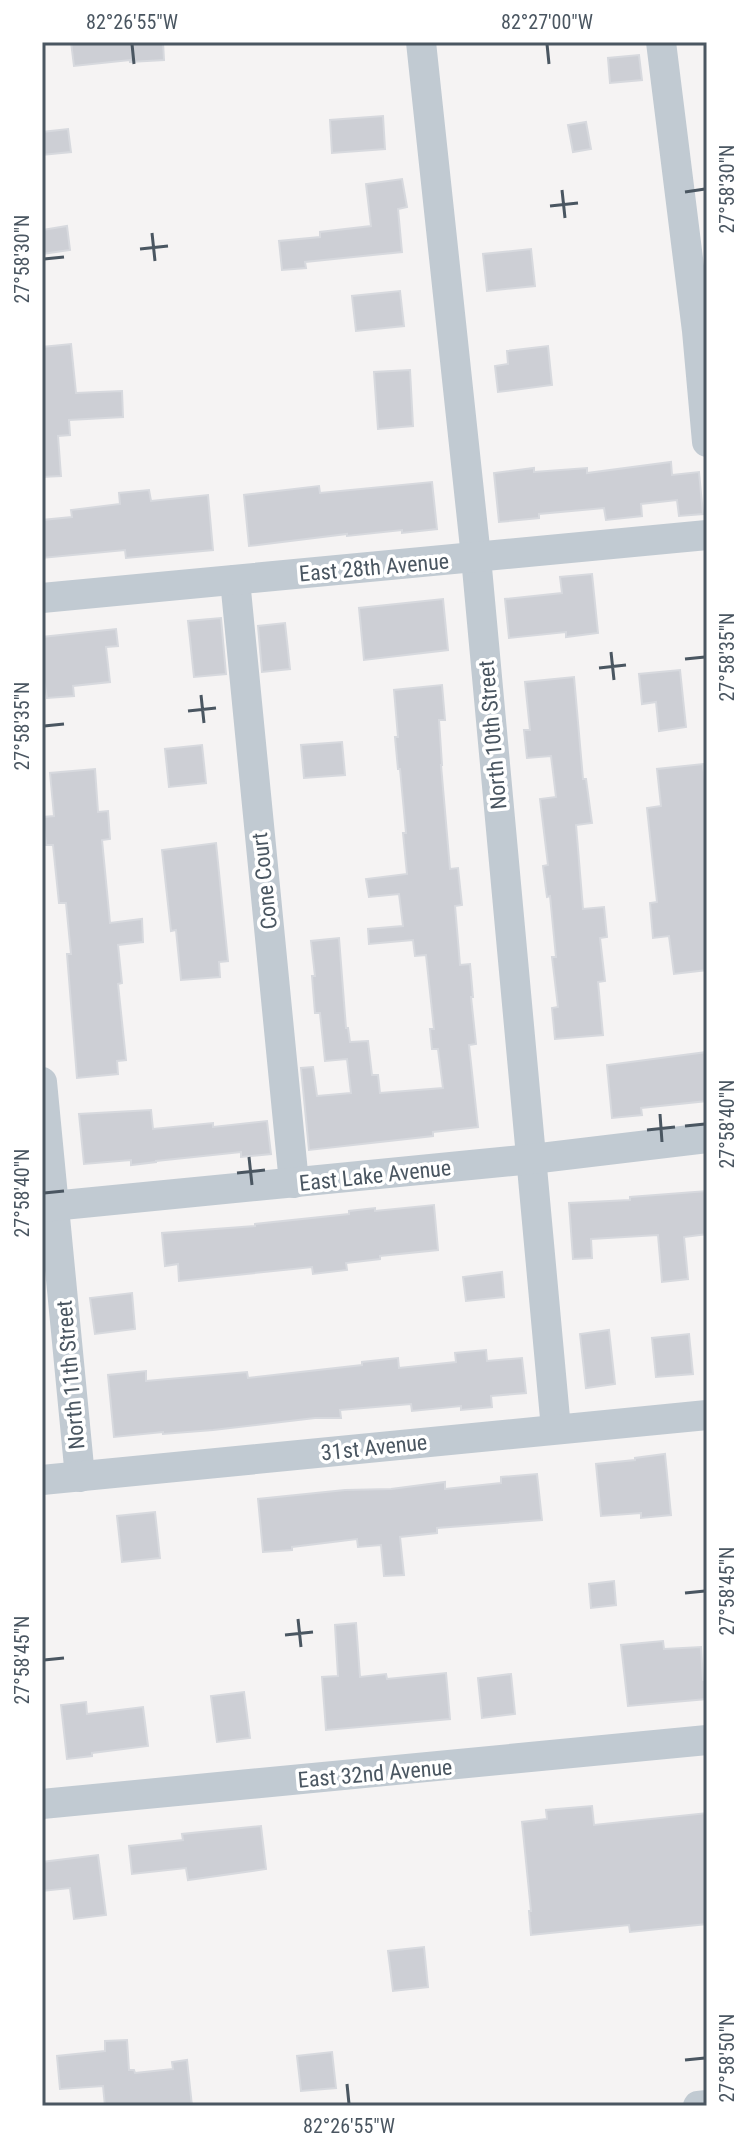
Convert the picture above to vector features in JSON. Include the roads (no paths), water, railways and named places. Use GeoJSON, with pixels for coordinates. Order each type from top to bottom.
{"type":"FeatureCollection","features":[{"type":"Feature","properties":{"kind":"street","name":"North 10th Street"},"geometry":{"type":"LineString","coordinates":[[421,42],[476,557],[556,1429]]}},
{"type":"Feature","properties":{"kind":"street"},"geometry":{"type":"LineString","coordinates":[[661,42],[697,331],[707,442]]}},
{"type":"Feature","properties":{"kind":"street","name":"East 28th Avenue"},"geometry":{"type":"LineString","coordinates":[[42,598],[707,535]]}},
{"type":"Feature","properties":{"kind":"street","name":"Cone Court"},"geometry":{"type":"LineString","coordinates":[[235,580],[294,1183]]}},
{"type":"Feature","properties":{"kind":"street","name":"North 11th Street"},"geometry":{"type":"LineString","coordinates":[[42,1082],[48,1207],[80,1477]]}},
{"type":"Feature","properties":{"kind":"street","name":"East Lake Avenue"},"geometry":{"type":"LineString","coordinates":[[48,1207],[532,1159],[707,1138]]}},
{"type":"Feature","properties":{"kind":"street","name":"31st Avenue"},"geometry":{"type":"LineString","coordinates":[[42,1480],[707,1415]]}},
{"type":"Feature","properties":{"kind":"street","name":"East 32nd Avenue"},"geometry":{"type":"LineString","coordinates":[[42,1804],[707,1740]]}},
{"type":"Feature","properties":{"kind":"street"},"geometry":{"type":"LineString","coordinates":[[698,2106],[707,2105]]}}]}
